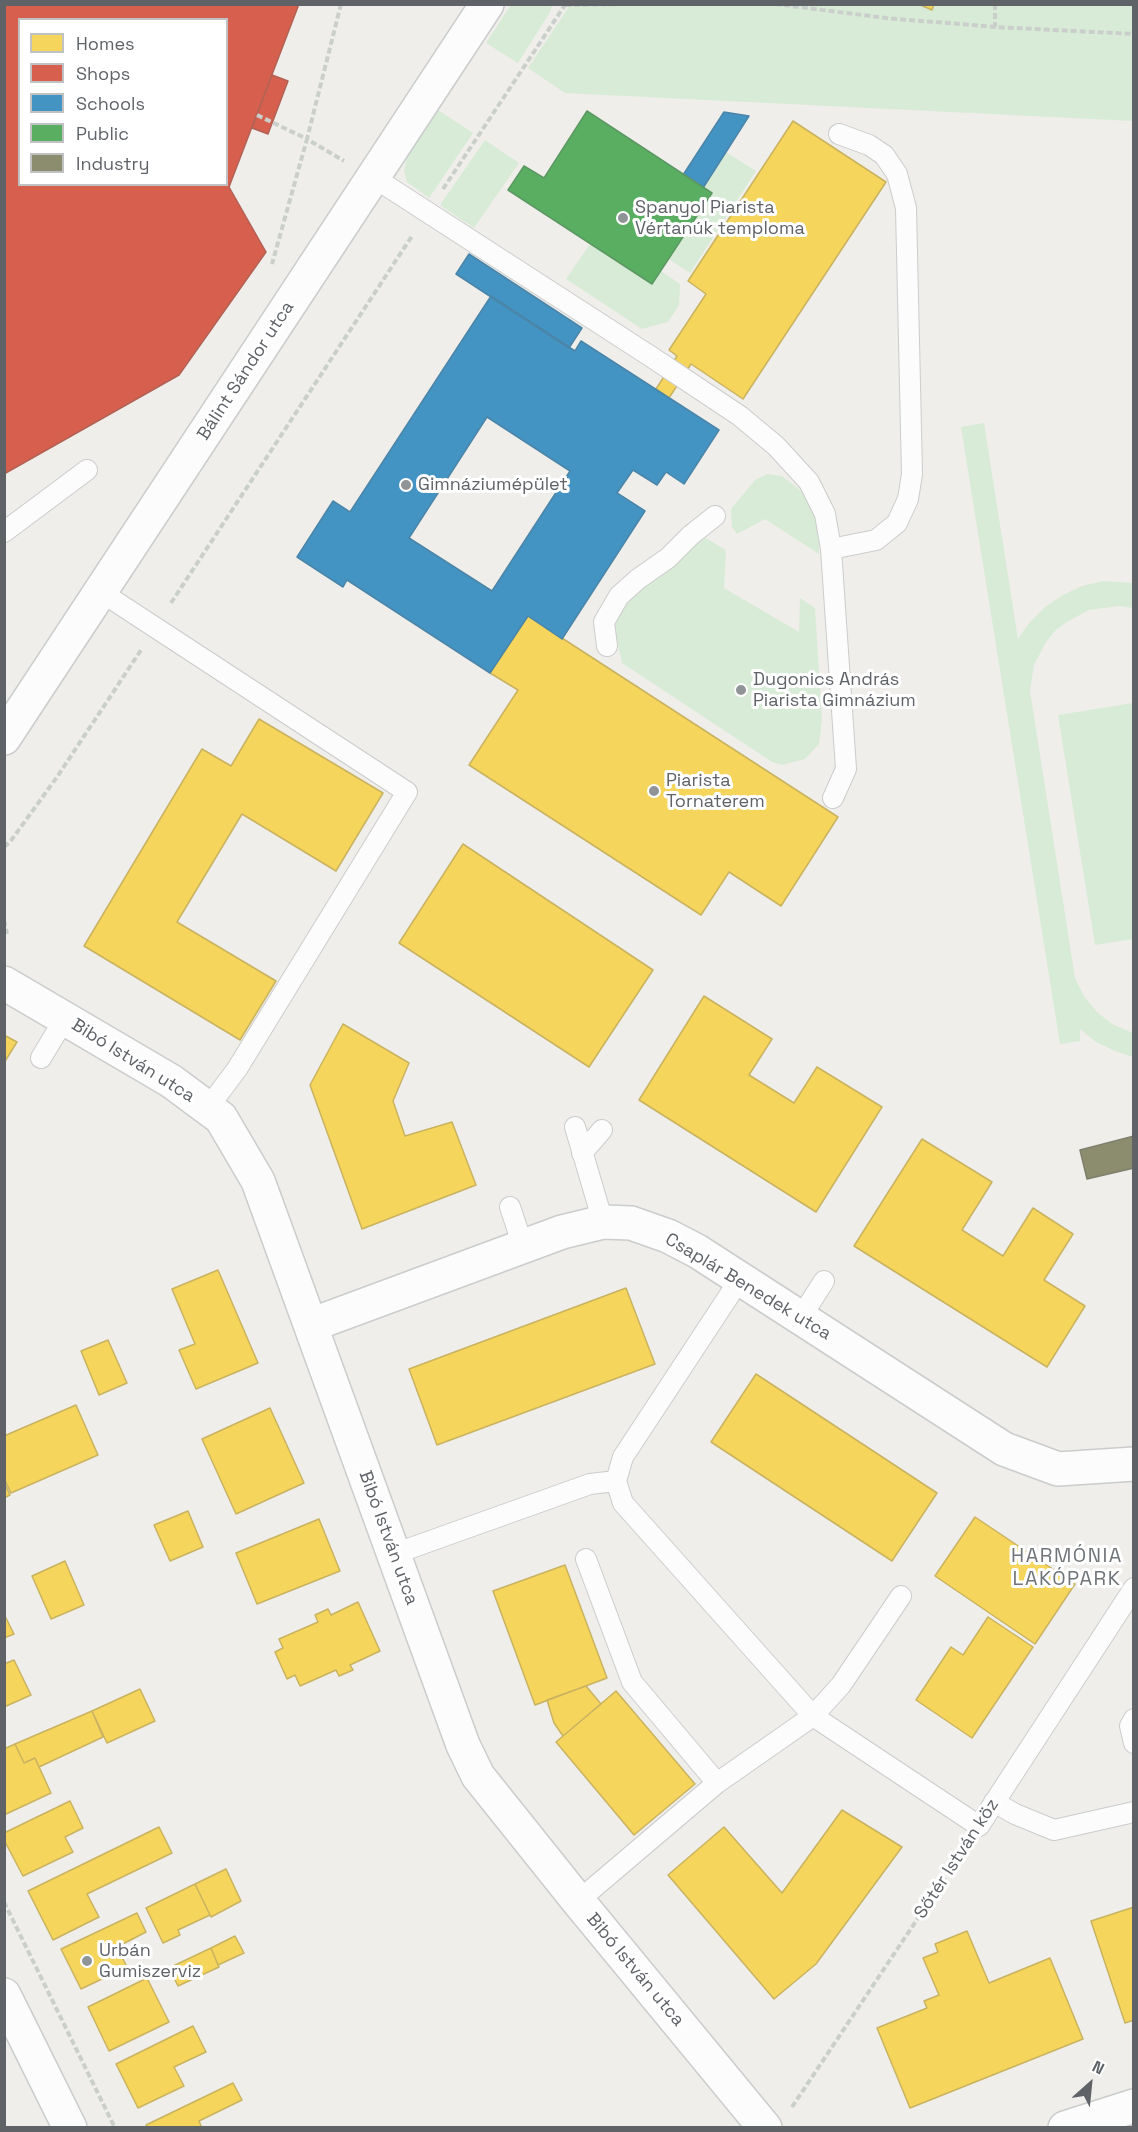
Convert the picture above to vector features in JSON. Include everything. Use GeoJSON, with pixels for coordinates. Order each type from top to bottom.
{"type":"FeatureCollection","features":[{"type":"Feature","properties":{"kind":"street","name":"Bálint Sándor utca"},"geometry":{"type":"LineString","coordinates":[[4,738],[487,4]]}},
{"type":"Feature","properties":{"kind":"street","name":"Bibó István utca"},"geometry":{"type":"LineString","coordinates":[[4,983],[171,1081],[220,1118],[258,1181],[463,1745],[478,1776],[765,2127]]}},
{"type":"Feature","properties":{"kind":"street","name":"Csaplár Benedek utca"},"geometry":{"type":"LineString","coordinates":[[311,1325],[562,1232],[603,1222],[631,1223],[668,1236],[697,1251],[1004,1449],[1058,1469],[1134,1464]]}},
{"type":"Feature","properties":{"kind":"street"},"geometry":{"type":"LineString","coordinates":[[4,1995],[70,2127]]}},
{"type":"Feature","properties":{"kind":"street"},"geometry":{"type":"LineString","coordinates":[[1065,2127],[1134,2106]]}},
{"type":"Feature","properties":{"kind":"lane"},"geometry":{"type":"LineString","coordinates":[[831,549],[876,540],[897,523],[908,499],[912,474],[906,208],[897,174],[884,155],[868,145],[839,134]]}},
{"type":"Feature","properties":{"kind":"lane"},"geometry":{"type":"LineString","coordinates":[[373,177],[740,416],[776,446],[809,482],[825,514],[831,549],[846,770],[833,798]]}},
{"type":"Feature","properties":{"kind":"lane"},"geometry":{"type":"LineString","coordinates":[[4,532],[87,470]]}},
{"type":"Feature","properties":{"kind":"lane"},"geometry":{"type":"LineString","coordinates":[[607,646],[604,622],[619,596],[668,558],[691,535],[715,516]]}},
{"type":"Feature","properties":{"kind":"lane"},"geometry":{"type":"LineString","coordinates":[[101,592],[406,792],[237,1069],[207,1109]]}},
{"type":"Feature","properties":{"kind":"lane"},"geometry":{"type":"LineString","coordinates":[[41,1058],[65,1018]]}},
{"type":"Feature","properties":{"kind":"lane"},"geometry":{"type":"LineString","coordinates":[[575,1127],[603,1222]]}},
{"type":"Feature","properties":{"kind":"lane"},"geometry":{"type":"LineString","coordinates":[[582,1153],[602,1130]]}},
{"type":"Feature","properties":{"kind":"lane"},"geometry":{"type":"LineString","coordinates":[[510,1207],[523,1246]]}},
{"type":"Feature","properties":{"kind":"lane"},"geometry":{"type":"LineString","coordinates":[[740,1279],[623,1457],[616,1481],[623,1503],[813,1716],[979,1826]]}},
{"type":"Feature","properties":{"kind":"lane"},"geometry":{"type":"LineString","coordinates":[[801,1317],[824,1281]]}},
{"type":"Feature","properties":{"kind":"lane"},"geometry":{"type":"LineString","coordinates":[[394,1554],[590,1484],[616,1481]]}},
{"type":"Feature","properties":{"kind":"lane"},"geometry":{"type":"LineString","coordinates":[[586,1559],[632,1682],[717,1783]]}},
{"type":"Feature","properties":{"kind":"lane","name":"Sőtér István köz"},"geometry":{"type":"LineString","coordinates":[[979,1826],[1134,1588]]}},
{"type":"Feature","properties":{"kind":"lane"},"geometry":{"type":"LineString","coordinates":[[578,1901],[717,1783],[813,1716],[841,1685],[901,1596]]}},
{"type":"Feature","properties":{"kind":"lane"},"geometry":{"type":"LineString","coordinates":[[1134,1719],[1130,1726],[1134,1743]]}},
{"type":"Feature","properties":{"kind":"lane"},"geometry":{"type":"LineString","coordinates":[[994,1802],[1015,1814],[1054,1830],[1134,1812]]}},
{"type":"Feature","properties":{"kind":"path"},"geometry":{"type":"LineString","coordinates":[[269,274],[307,139],[341,4]]}},
{"type":"Feature","properties":{"kind":"path"},"geometry":{"type":"LineString","coordinates":[[4,847],[57,777],[565,5],[626,4]]}},
{"type":"Feature","properties":{"kind":"path"},"geometry":{"type":"LineString","coordinates":[[775,4],[886,18],[995,27],[1134,34]]}},
{"type":"Feature","properties":{"kind":"path"},"geometry":{"type":"LineString","coordinates":[[995,4],[995,27]]}},
{"type":"Feature","properties":{"kind":"path"},"geometry":{"type":"LineString","coordinates":[[256,116],[307,139],[373,177]]}},
{"type":"Feature","properties":{"kind":"path"},"geometry":{"type":"LineString","coordinates":[[4,920],[7,934]]}},
{"type":"Feature","properties":{"kind":"path","name":"Sőtér István köz"},"geometry":{"type":"LineString","coordinates":[[791,2109],[979,1826]]}},
{"type":"Feature","properties":{"kind":"path"},"geometry":{"type":"LineString","coordinates":[[4,1902],[115,2127]]}},
{"type":"Feature","properties":{"kind":"green space"},"geometry":{"type":"Polygon","coordinates":[[[511,5],[552,5],[550,12],[518,63],[486,43],[511,5]]]}},
{"type":"Feature","properties":{"kind":"green space"},"geometry":{"type":"Polygon","coordinates":[[[570,5],[1133,5],[1133,121],[565,93],[528,68],[570,5]]]}},
{"type":"Feature","properties":{"kind":"green space"},"geometry":{"type":"Polygon","coordinates":[[[438,110],[473,133],[429,198],[407,182],[404,170],[408,153],[438,110]]]}},
{"type":"Feature","properties":{"kind":"green space"},"geometry":{"type":"Polygon","coordinates":[[[485,140],[519,163],[474,228],[440,205],[485,140]]]}},
{"type":"Feature","properties":{"kind":"green space"},"geometry":{"type":"Polygon","coordinates":[[[726,152],[756,171],[690,273],[669,259],[711,193],[703,188],[726,152]]]}},
{"type":"Feature","properties":{"kind":"green space"},"geometry":{"type":"Polygon","coordinates":[[[590,244],[652,284],[661,271],[680,284],[679,305],[668,322],[642,329],[566,279],[590,244]]]}},
{"type":"Feature","properties":{"kind":"green space"},"geometry":{"type":"Polygon","coordinates":[[[984,423],[1018,639],[1045,607],[1063,595],[1082,586],[1103,581],[1133,583],[1133,608],[1119,606],[1089,610],[1055,631],[1046,642],[1034,665],[1030,691],[1075,978],[1084,996],[1097,1012],[1112,1024],[1133,1033],[1133,1057],[1096,1042],[1080,1029],[1080,1041],[1060,1044],[961,427],[984,423]]]}},
{"type":"Feature","properties":{"kind":"green space"},"geometry":{"type":"Polygon","coordinates":[[[767,474],[782,476],[804,493],[819,525],[819,554],[765,519],[737,534],[732,527],[731,509],[755,480],[767,474]]]}},
{"type":"Feature","properties":{"kind":"green space"},"geometry":{"type":"Polygon","coordinates":[[[704,537],[726,550],[724,588],[799,632],[800,598],[815,608],[822,720],[819,744],[805,759],[782,765],[772,762],[622,663],[614,626],[620,608],[650,581],[671,569],[704,537]]]}},
{"type":"Feature","properties":{"kind":"green space"},"geometry":{"type":"Polygon","coordinates":[[[1133,703],[1133,939],[1095,945],[1058,715],[1133,703]]]}},
{"type":"Feature","properties":{"kind":"building: Homes"},"geometry":{"type":"Polygon","coordinates":[[[918,4],[934,4],[932,10],[918,4]]]}},
{"type":"Feature","properties":{"kind":"building: Homes"},"geometry":{"type":"Polygon","coordinates":[[[793,121],[886,182],[743,399],[691,364],[669,398],[656,389],[677,356],[669,350],[706,294],[688,281],[793,121]]]}},
{"type":"Feature","properties":{"kind":"building: Homes","name":"Piarista Tornaterem"},"geometry":{"type":"Polygon","coordinates":[[[528,616],[838,817],[781,906],[729,872],[701,915],[469,765],[518,690],[490,673],[528,616]]]}},
{"type":"Feature","properties":{"kind":"building: Homes"},"geometry":{"type":"Polygon","coordinates":[[[259,719],[383,793],[336,871],[242,814],[177,922],[276,981],[240,1040],[84,946],[202,749],[231,766],[259,719]]]}},
{"type":"Feature","properties":{"kind":"building: Homes"},"geometry":{"type":"Polygon","coordinates":[[[463,844],[653,970],[589,1067],[399,943],[463,844]]]}},
{"type":"Feature","properties":{"kind":"building: Homes"},"geometry":{"type":"Polygon","coordinates":[[[704,996],[772,1039],[749,1075],[794,1103],[817,1067],[882,1107],[816,1212],[639,1100],[704,996]]]}},
{"type":"Feature","properties":{"kind":"building: Homes"},"geometry":{"type":"Polygon","coordinates":[[[343,1024],[409,1063],[393,1101],[405,1136],[452,1122],[476,1185],[362,1229],[310,1085],[343,1024]]]}},
{"type":"Feature","properties":{"kind":"building: Homes"},"geometry":{"type":"Polygon","coordinates":[[[4,1035],[17,1042],[4,1063],[4,1035]]]}},
{"type":"Feature","properties":{"kind":"building: Homes"},"geometry":{"type":"Polygon","coordinates":[[[922,1139],[992,1182],[962,1230],[1003,1256],[1033,1208],[1073,1234],[1044,1280],[1085,1306],[1047,1367],[854,1246],[922,1139]]]}},
{"type":"Feature","properties":{"kind":"building: Homes"},"geometry":{"type":"Polygon","coordinates":[[[218,1270],[258,1363],[196,1389],[179,1350],[195,1344],[172,1289],[218,1270]]]}},
{"type":"Feature","properties":{"kind":"building: Homes"},"geometry":{"type":"Polygon","coordinates":[[[626,1288],[655,1364],[437,1445],[409,1369],[626,1288]]]}},
{"type":"Feature","properties":{"kind":"building: Homes"},"geometry":{"type":"Polygon","coordinates":[[[108,1340],[127,1383],[99,1395],[81,1351],[108,1340]]]}},
{"type":"Feature","properties":{"kind":"building: Homes"},"geometry":{"type":"Polygon","coordinates":[[[756,1374],[937,1493],[892,1561],[711,1442],[756,1374]]]}},
{"type":"Feature","properties":{"kind":"building: Homes"},"geometry":{"type":"Polygon","coordinates":[[[76,1405],[98,1455],[11,1493],[4,1478],[4,1436],[76,1405]]]}},
{"type":"Feature","properties":{"kind":"building: Homes"},"geometry":{"type":"Polygon","coordinates":[[[270,1408],[304,1483],[236,1514],[202,1439],[270,1408]]]}},
{"type":"Feature","properties":{"kind":"building: Homes"},"geometry":{"type":"Polygon","coordinates":[[[4,1482],[10,1495],[4,1498],[4,1482]]]}},
{"type":"Feature","properties":{"kind":"building: Homes"},"geometry":{"type":"Polygon","coordinates":[[[188,1511],[203,1547],[170,1561],[154,1525],[188,1511]]]}},
{"type":"Feature","properties":{"kind":"building: Homes"},"geometry":{"type":"Polygon","coordinates":[[[975,1517],[1075,1584],[1035,1644],[935,1576],[975,1517]]]}},
{"type":"Feature","properties":{"kind":"building: Homes"},"geometry":{"type":"Polygon","coordinates":[[[319,1519],[340,1571],[257,1604],[236,1553],[319,1519]]]}},
{"type":"Feature","properties":{"kind":"building: Homes"},"geometry":{"type":"Polygon","coordinates":[[[65,1561],[84,1605],[51,1619],[32,1576],[65,1561]]]}},
{"type":"Feature","properties":{"kind":"building: Homes"},"geometry":{"type":"Polygon","coordinates":[[[565,1565],[607,1678],[535,1705],[493,1591],[565,1565]]]}},
{"type":"Feature","properties":{"kind":"building: Homes"},"geometry":{"type":"Polygon","coordinates":[[[358,1602],[380,1651],[350,1665],[353,1670],[339,1676],[336,1670],[300,1686],[295,1675],[287,1679],[275,1652],[283,1648],[279,1639],[318,1622],[315,1615],[328,1609],[331,1615],[358,1602]]]}},
{"type":"Feature","properties":{"kind":"building: Homes"},"geometry":{"type":"Polygon","coordinates":[[[4,1614],[14,1634],[4,1638],[4,1614]]]}},
{"type":"Feature","properties":{"kind":"building: Homes"},"geometry":{"type":"Polygon","coordinates":[[[988,1617],[1033,1647],[972,1738],[916,1700],[951,1647],[963,1655],[988,1617]]]}},
{"type":"Feature","properties":{"kind":"building: Homes"},"geometry":{"type":"Polygon","coordinates":[[[14,1660],[31,1695],[4,1707],[4,1664],[14,1660]]]}},
{"type":"Feature","properties":{"kind":"building: Homes"},"geometry":{"type":"Polygon","coordinates":[[[586,1686],[601,1704],[563,1736],[554,1723],[547,1700],[586,1686]]]}},
{"type":"Feature","properties":{"kind":"building: Homes"},"geometry":{"type":"Polygon","coordinates":[[[140,1689],[155,1721],[107,1743],[92,1711],[140,1689]]]}},
{"type":"Feature","properties":{"kind":"building: Homes"},"geometry":{"type":"Polygon","coordinates":[[[616,1691],[695,1784],[634,1835],[556,1742],[616,1691]]]}},
{"type":"Feature","properties":{"kind":"building: Homes"},"geometry":{"type":"Polygon","coordinates":[[[92,1711],[103,1737],[39,1767],[35,1758],[24,1763],[15,1744],[92,1711]]]}},
{"type":"Feature","properties":{"kind":"building: Homes"},"geometry":{"type":"Polygon","coordinates":[[[15,1744],[24,1763],[35,1758],[51,1793],[4,1815],[4,1749],[15,1744]]]}},
{"type":"Feature","properties":{"kind":"building: Homes"},"geometry":{"type":"Polygon","coordinates":[[[70,1801],[83,1828],[65,1837],[73,1852],[23,1876],[4,1840],[4,1833],[70,1801]]]}},
{"type":"Feature","properties":{"kind":"building: Homes"},"geometry":{"type":"Polygon","coordinates":[[[842,1810],[902,1847],[816,1964],[774,1999],[668,1875],[724,1827],[782,1893],[842,1810]]]}},
{"type":"Feature","properties":{"kind":"building: Homes"},"geometry":{"type":"Polygon","coordinates":[[[159,1827],[172,1853],[87,1894],[99,1917],[53,1940],[28,1891],[159,1827]]]}},
{"type":"Feature","properties":{"kind":"building: Homes"},"geometry":{"type":"Polygon","coordinates":[[[226,1869],[241,1901],[211,1917],[195,1884],[226,1869]]]}},
{"type":"Feature","properties":{"kind":"building: Homes"},"geometry":{"type":"Polygon","coordinates":[[[195,1884],[210,1915],[178,1930],[180,1935],[163,1943],[146,1908],[195,1884]]]}},
{"type":"Feature","properties":{"kind":"building: Homes"},"geometry":{"type":"Polygon","coordinates":[[[1134,1907],[1134,2020],[1125,2023],[1091,1921],[1134,1907]]]}},
{"type":"Feature","properties":{"kind":"building: Homes"},"geometry":{"type":"Polygon","coordinates":[[[137,1913],[146,1932],[117,1947],[127,1967],[81,1989],[61,1949],[137,1913]]]}},
{"type":"Feature","properties":{"kind":"building: Homes"},"geometry":{"type":"Polygon","coordinates":[[[967,1931],[989,1983],[1050,1958],[1083,2039],[910,2108],[877,2028],[927,2008],[924,2001],[939,1995],[923,1958],[938,1952],[935,1944],[967,1931]]]}},
{"type":"Feature","properties":{"kind":"building: Homes"},"geometry":{"type":"Polygon","coordinates":[[[235,1936],[244,1953],[218,1965],[211,1948],[235,1936]]]}},
{"type":"Feature","properties":{"kind":"building: Homes"},"geometry":{"type":"Polygon","coordinates":[[[211,1948],[219,1967],[178,1986],[169,1968],[211,1948]]]}},
{"type":"Feature","properties":{"kind":"building: Homes"},"geometry":{"type":"Polygon","coordinates":[[[147,1978],[169,2022],[109,2051],[88,2007],[147,1978]]]}},
{"type":"Feature","properties":{"kind":"building: Homes"},"geometry":{"type":"Polygon","coordinates":[[[193,2026],[206,2052],[174,2067],[184,2086],[138,2108],[116,2064],[193,2026]]]}},
{"type":"Feature","properties":{"kind":"building: Homes"},"geometry":{"type":"Polygon","coordinates":[[[233,2083],[242,2100],[199,2121],[202,2128],[147,2128],[146,2125],[233,2083]]]}},
{"type":"Feature","properties":{"kind":"building: Shops"},"geometry":{"type":"Polygon","coordinates":[[[4,4],[299,4],[229,187],[266,252],[179,375],[4,474],[4,4]]]}},
{"type":"Feature","properties":{"kind":"building: Shops"},"geometry":{"type":"Polygon","coordinates":[[[272,75],[288,81],[268,134],[252,128],[272,75]]]}},
{"type":"Feature","properties":{"kind":"building: Schools"},"geometry":{"type":"Polygon","coordinates":[[[724,112],[749,116],[703,188],[683,175],[724,112]]]}},
{"type":"Feature","properties":{"kind":"building: Schools"},"geometry":{"type":"Polygon","coordinates":[[[469,254],[582,328],[569,348],[456,274],[469,254]]]}},
{"type":"Feature","properties":{"kind":"building: Schools","name":"Gimnáziumépület"},"geometry":{"type":"Polygon","coordinates":[[[491,296],[575,351],[581,341],[719,430],[684,484],[666,472],[657,485],[633,470],[617,493],[645,511],[562,639],[528,616],[490,673],[347,580],[343,587],[297,557],[333,501],[350,512],[491,296]],[[487,417],[409,538],[492,591],[570,471],[487,417]]]}},
{"type":"Feature","properties":{"kind":"building: Public","name":"Spanyol Piarista Vértanúk temploma"},"geometry":{"type":"Polygon","coordinates":[[[587,111],[712,193],[652,284],[508,190],[524,166],[544,178],[587,111]]]}},
{"type":"Feature","properties":{"kind":"building: Industry"},"geometry":{"type":"Polygon","coordinates":[[[1134,1136],[1134,1168],[1087,1179],[1080,1150],[1134,1136]]]}},
{"type":"Feature","properties":{"kind":"place","name":"Spanyol Piarista Vértanúk temploma"},"geometry":{"type":"Point","coordinates":[623,218]}},
{"type":"Feature","properties":{"kind":"place","name":"Gimnáziumépület"},"geometry":{"type":"Point","coordinates":[406,485]}},
{"type":"Feature","properties":{"kind":"place","name":"Dugonics András Piarista Gimnázium"},"geometry":{"type":"Point","coordinates":[741,690]}},
{"type":"Feature","properties":{"kind":"place","name":"Piarista Tornaterem"},"geometry":{"type":"Point","coordinates":[654,791]}},
{"type":"Feature","properties":{"kind":"place","name":"Urbán Gumiszerviz"},"geometry":{"type":"Point","coordinates":[87,1961]}},
{"type":"Feature","properties":{"kind":"district","name":"HARMÓNIA LAKÓPARK"},"geometry":{"type":"Point","coordinates":[1067,1568]}}]}
